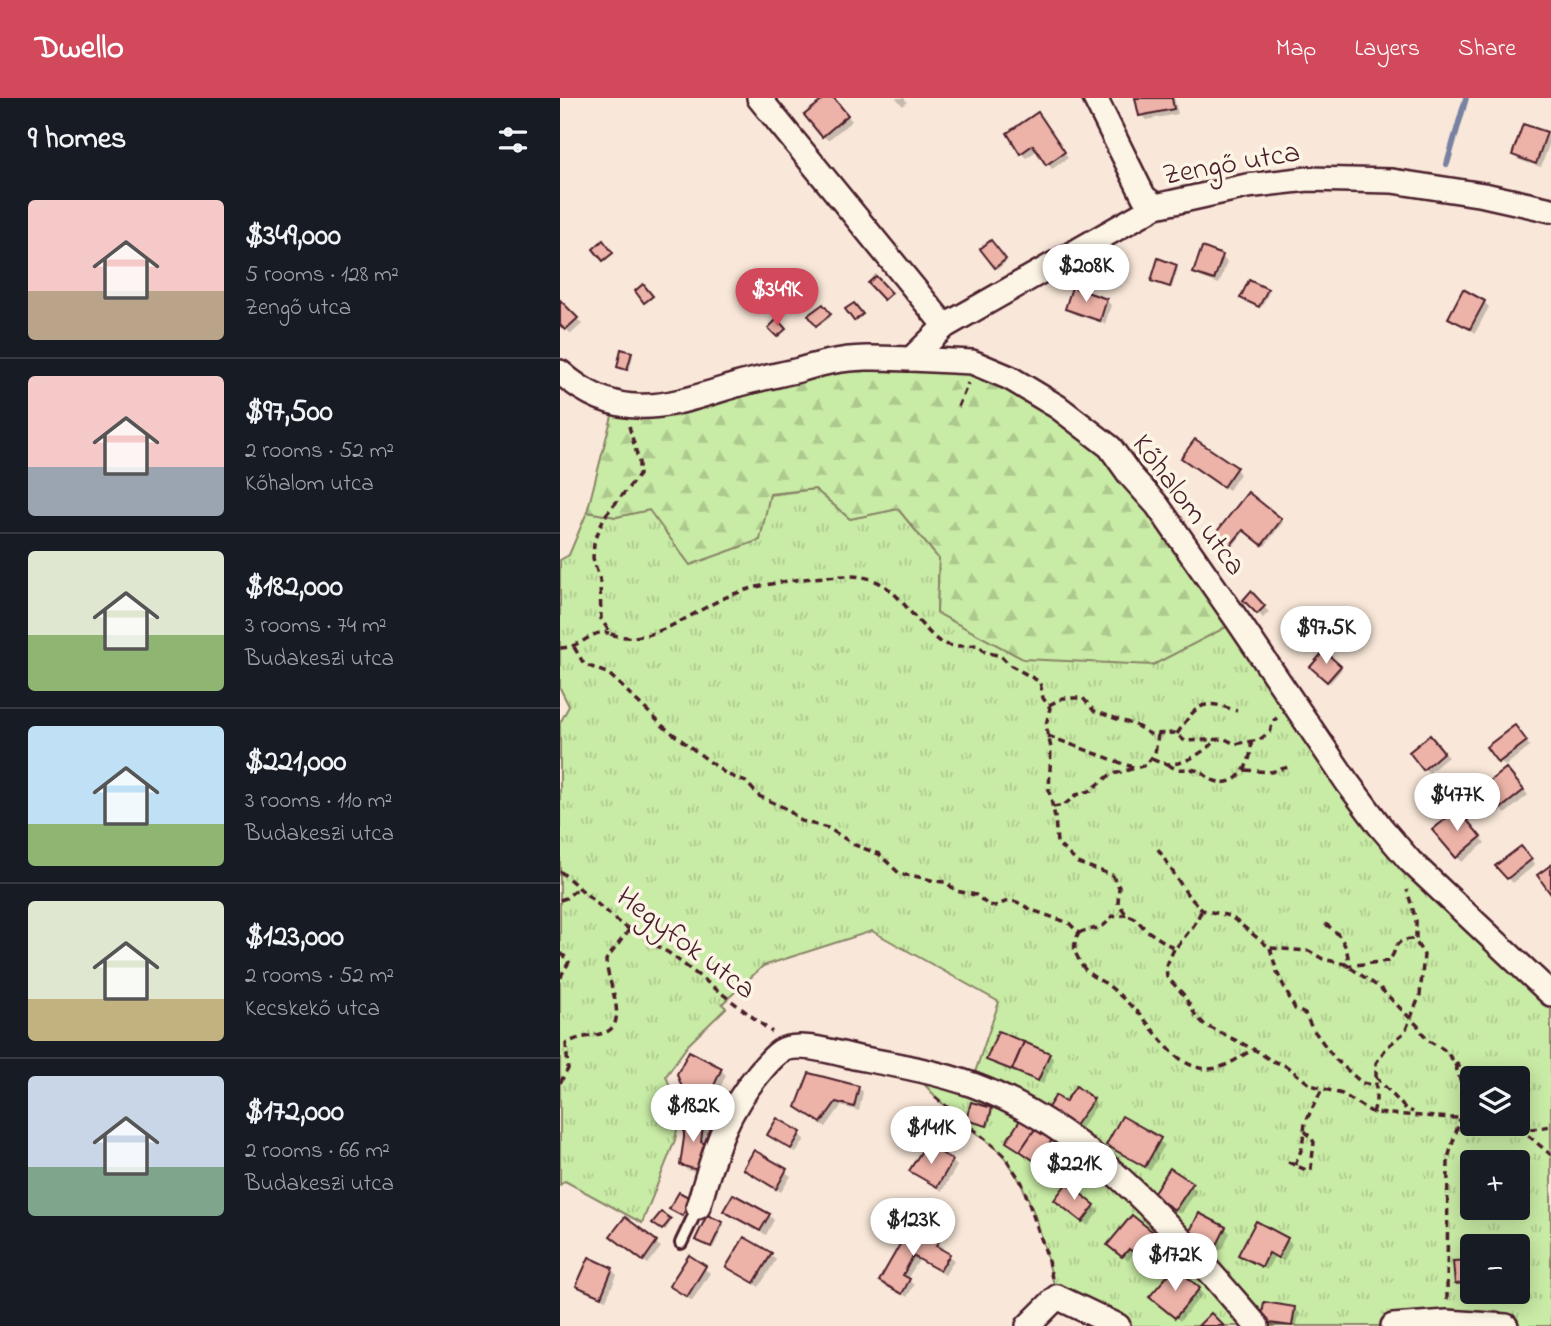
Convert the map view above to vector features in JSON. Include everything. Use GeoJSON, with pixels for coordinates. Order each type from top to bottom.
{"type":"FeatureCollection","features":[{"type":"Feature","properties":{"kind":"street"},"geometry":{"type":"LineString","coordinates":[[759,98],[945,326]]}},
{"type":"Feature","properties":{"kind":"street"},"geometry":{"type":"LineString","coordinates":[[1095,98],[1144,197],[1156,206]]}},
{"type":"Feature","properties":{"kind":"street","name":"Zengő utca"},"geometry":{"type":"LineString","coordinates":[[911,359],[945,326],[1141,217],[1156,206],[1247,186],[1308,179],[1392,181],[1484,195],[1551,210]]}},
{"type":"Feature","properties":{"kind":"street"},"geometry":{"type":"LineString","coordinates":[[560,372],[594,396],[615,404],[641,407],[667,405],[765,377],[848,359],[911,359]]}},
{"type":"Feature","properties":{"kind":"street","name":"Kőhalom utca"},"geometry":{"type":"LineString","coordinates":[[911,359],[972,362],[1010,378],[1048,400],[1110,447],[1157,505],[1347,782],[1410,861],[1551,994]]}},
{"type":"Feature","properties":{"kind":"street"},"geometry":{"type":"LineString","coordinates":[[698,1208],[721,1131],[731,1111],[741,1094],[767,1064],[786,1048],[807,1048],[888,1063],[971,1085],[1058,1127],[1157,1211],[1257,1326]]}},
{"type":"Feature","properties":{"kind":"street"},"geometry":{"type":"LineString","coordinates":[[1028,1326],[1057,1297],[1118,1326]]}},
{"type":"Feature","properties":{"kind":"street"},"geometry":{"type":"LineString","coordinates":[[1393,1326],[1447,1322],[1506,1326]]}},
{"type":"Feature","properties":{"kind":"lane"},"geometry":{"type":"LineString","coordinates":[[681,1243],[698,1208]]}},
{"type":"Feature","properties":{"kind":"path"},"geometry":{"type":"LineString","coordinates":[[593,635],[601,619],[600,581],[593,558],[596,535],[604,517],[635,483],[640,471],[629,425],[615,404]]}},
{"type":"Feature","properties":{"kind":"path"},"geometry":{"type":"LineString","coordinates":[[560,648],[574,647],[593,635],[604,632],[629,638],[655,633],[734,594],[762,586],[844,576],[866,577],[892,591],[940,642],[978,645],[985,652],[1001,656],[1010,665],[1036,678],[1042,685],[1043,698],[1049,705],[1046,725],[1051,748],[1049,791],[1057,843],[1078,863],[1114,877],[1119,890],[1119,905],[1113,915],[1098,929],[1079,933]]}},
{"type":"Feature","properties":{"kind":"path"},"geometry":{"type":"LineString","coordinates":[[601,619],[611,634]]}},
{"type":"Feature","properties":{"kind":"path"},"geometry":{"type":"LineString","coordinates":[[574,647],[584,664],[609,674],[664,727],[726,774],[748,784],[759,796],[787,809],[802,821],[828,828],[855,845],[879,854],[901,874],[934,882],[946,882],[956,891],[976,895],[988,905],[1017,902],[1069,923],[1079,933]]}},
{"type":"Feature","properties":{"kind":"path"},"geometry":{"type":"LineString","coordinates":[[1049,705],[1063,698],[1083,698],[1094,711],[1135,725],[1150,734],[1170,732],[1185,741],[1225,739],[1235,744],[1266,736],[1273,721],[1293,705]]}},
{"type":"Feature","properties":{"kind":"path"},"geometry":{"type":"LineString","coordinates":[[1177,734],[1203,705],[1213,703],[1237,711]]}},
{"type":"Feature","properties":{"kind":"path"},"geometry":{"type":"LineString","coordinates":[[1053,807],[1064,805],[1076,795],[1090,791],[1111,775],[1146,765],[1152,759],[1158,735]]}},
{"type":"Feature","properties":{"kind":"path"},"geometry":{"type":"LineString","coordinates":[[1048,736],[1136,769]]}},
{"type":"Feature","properties":{"kind":"path"},"geometry":{"type":"LineString","coordinates":[[1152,759],[1168,764],[1196,757],[1219,740]]}},
{"type":"Feature","properties":{"kind":"path"},"geometry":{"type":"LineString","coordinates":[[1168,764],[1178,770],[1195,769],[1219,782],[1233,779],[1245,770],[1250,758],[1251,741]]}},
{"type":"Feature","properties":{"kind":"path"},"geometry":{"type":"LineString","coordinates":[[1245,770],[1271,772],[1292,766]]}},
{"type":"Feature","properties":{"kind":"path"},"geometry":{"type":"LineString","coordinates":[[1158,849],[1187,894],[1202,910],[1230,916],[1270,948],[1309,951],[1323,959],[1348,966],[1380,988],[1411,1019],[1427,1040],[1443,1049],[1460,1067]]}},
{"type":"Feature","properties":{"kind":"path"},"geometry":{"type":"LineString","coordinates":[[1373,1113],[1379,1058],[1387,1047],[1405,1032],[1420,995],[1425,957],[1416,939],[1416,920],[1405,878],[1410,861]]}},
{"type":"Feature","properties":{"kind":"path","name":"Hegyfok utca"},"geometry":{"type":"LineString","coordinates":[[560,871],[629,930],[692,970],[767,1027],[786,1048]]}},
{"type":"Feature","properties":{"kind":"path"},"geometry":{"type":"LineString","coordinates":[[560,900],[578,888]]}},
{"type":"Feature","properties":{"kind":"path"},"geometry":{"type":"LineString","coordinates":[[1119,905],[1146,930],[1175,949]]}},
{"type":"Feature","properties":{"kind":"path"},"geometry":{"type":"LineString","coordinates":[[1202,910],[1175,949],[1167,964],[1166,973],[1200,1022],[1291,1069],[1311,1085],[1342,1094],[1373,1113],[1460,1119],[1448,1158],[1447,1322]]}},
{"type":"Feature","properties":{"kind":"path"},"geometry":{"type":"LineString","coordinates":[[1113,915],[1118,917],[1126,914]]}},
{"type":"Feature","properties":{"kind":"path"},"geometry":{"type":"LineString","coordinates":[[1325,924],[1339,935],[1348,955],[1348,966]]}},
{"type":"Feature","properties":{"kind":"path"},"geometry":{"type":"LineString","coordinates":[[560,1043],[566,1044],[574,1039],[606,1032],[617,1022],[606,960],[629,930]]}},
{"type":"Feature","properties":{"kind":"path"},"geometry":{"type":"LineString","coordinates":[[1079,933],[1074,943],[1076,953],[1090,975],[1106,984],[1130,1004],[1160,1039],[1184,1060],[1203,1069],[1211,1069],[1230,1063],[1255,1049]]}},
{"type":"Feature","properties":{"kind":"path"},"geometry":{"type":"LineString","coordinates":[[1348,966],[1388,961],[1393,956],[1396,945],[1402,941],[1416,939]]}},
{"type":"Feature","properties":{"kind":"path"},"geometry":{"type":"LineString","coordinates":[[1270,948],[1277,972],[1295,1009],[1305,1014],[1335,1059],[1362,1083],[1376,1086]]}},
{"type":"Feature","properties":{"kind":"path"},"geometry":{"type":"LineString","coordinates":[[560,953],[569,962],[560,982]]}},
{"type":"Feature","properties":{"kind":"path"},"geometry":{"type":"LineString","coordinates":[[560,1083],[568,1069],[566,1044]]}},
{"type":"Feature","properties":{"kind":"path"},"geometry":{"type":"LineString","coordinates":[[1454,1061],[1460,1082]]}},
{"type":"Feature","properties":{"kind":"path"},"geometry":{"type":"LineString","coordinates":[[1376,1077],[1405,1108],[1418,1114]]}},
{"type":"Feature","properties":{"kind":"path"},"geometry":{"type":"LineString","coordinates":[[1295,1165],[1302,1148],[1304,1129],[1322,1087]]}},
{"type":"Feature","properties":{"kind":"path"},"geometry":{"type":"LineString","coordinates":[[934,1097],[1003,1154],[1022,1183],[1046,1253],[1057,1297]]}},
{"type":"Feature","properties":{"kind":"path"},"geometry":{"type":"LineString","coordinates":[[1530,1129],[1551,1126]]}},
{"type":"Feature","properties":{"kind":"path"},"geometry":{"type":"LineString","coordinates":[[1288,1162],[1308,1171],[1312,1168],[1314,1142],[1304,1129]]}},
{"type":"Feature","properties":{"kind":"path"},"geometry":{"type":"LineString","coordinates":[[1528,1136],[1551,1155]]}},
{"type":"Feature","properties":{"kind":"green space"},"geometry":{"type":"Polygon","coordinates":[[[945,360],[1083,425],[1238,621],[1153,665],[1023,659],[937,613],[939,559],[898,509],[850,519],[815,489],[770,494],[760,540],[690,565],[649,510],[616,517],[587,512],[615,404],[765,377],[945,360]]]}},
{"type":"Feature","properties":{"kind":"green space"},"geometry":{"type":"Polygon","coordinates":[[[815,489],[850,519],[898,509],[939,559],[937,613],[1238,621],[1347,782],[1551,994],[1551,1326],[1118,1326],[1057,1297],[1038,1224],[1015,1172],[992,1145],[952,1113],[910,1068],[971,1084],[999,1002],[872,931],[763,966],[722,1004],[726,1008],[688,1045],[666,1076],[680,1114],[675,1140],[642,1223],[565,1181],[560,1185],[560,723],[569,706],[560,688],[560,560],[569,555],[587,512],[616,517],[649,510],[815,489]]]}},
{"type":"Feature","properties":{"kind":"building"},"geometry":{"type":"Polygon","coordinates":[[[825,98],[834,98],[848,115],[822,137],[804,115],[825,98]]]}},
{"type":"Feature","properties":{"kind":"building"},"geometry":{"type":"Polygon","coordinates":[[[1135,98],[1172,98],[1174,109],[1139,116],[1135,98]]]}},
{"type":"Feature","properties":{"kind":"building"},"geometry":{"type":"Polygon","coordinates":[[[1038,112],[1065,152],[1046,165],[1033,145],[1020,154],[1007,133],[1038,112]]]}},
{"type":"Feature","properties":{"kind":"building"},"geometry":{"type":"Polygon","coordinates":[[[1523,124],[1547,132],[1536,164],[1512,155],[1523,124]]]}},
{"type":"Feature","properties":{"kind":"building"},"geometry":{"type":"Polygon","coordinates":[[[603,240],[613,253],[603,261],[593,249],[603,240]]]}},
{"type":"Feature","properties":{"kind":"building"},"geometry":{"type":"Polygon","coordinates":[[[991,240],[1006,259],[995,268],[980,249],[991,240]]]}},
{"type":"Feature","properties":{"kind":"building"},"geometry":{"type":"Polygon","coordinates":[[[1202,247],[1223,255],[1214,280],[1193,273],[1202,247]]]}},
{"type":"Feature","properties":{"kind":"building"},"geometry":{"type":"Polygon","coordinates":[[[1158,258],[1177,265],[1170,287],[1151,281],[1158,258]]]}},
{"type":"Feature","properties":{"kind":"building"},"geometry":{"type":"Polygon","coordinates":[[[876,276],[892,293],[884,300],[868,283],[876,276]]]}},
{"type":"Feature","properties":{"kind":"building"},"geometry":{"type":"Polygon","coordinates":[[[1249,280],[1268,289],[1259,307],[1240,298],[1249,280]]]}},
{"type":"Feature","properties":{"kind":"building"},"geometry":{"type":"Polygon","coordinates":[[[643,284],[653,296],[644,303],[635,291],[643,284]]]}},
{"type":"Feature","properties":{"kind":"building"},"geometry":{"type":"Polygon","coordinates":[[[1072,287],[1107,299],[1100,321],[1065,309],[1072,287]]]}},
{"type":"Feature","properties":{"kind":"building"},"geometry":{"type":"Polygon","coordinates":[[[1463,289],[1485,301],[1470,329],[1448,318],[1463,289]]]}},
{"type":"Feature","properties":{"kind":"building"},"geometry":{"type":"Polygon","coordinates":[[[560,300],[578,318],[565,330],[560,325],[560,300]]]}},
{"type":"Feature","properties":{"kind":"building"},"geometry":{"type":"Polygon","coordinates":[[[854,303],[863,314],[854,321],[845,309],[854,303]]]}},
{"type":"Feature","properties":{"kind":"building"},"geometry":{"type":"Polygon","coordinates":[[[823,304],[831,314],[816,326],[808,315],[823,304]]]}},
{"type":"Feature","properties":{"kind":"building"},"geometry":{"type":"Polygon","coordinates":[[[777,319],[786,329],[777,337],[768,328],[777,319]]]}},
{"type":"Feature","properties":{"kind":"building"},"geometry":{"type":"Polygon","coordinates":[[[621,349],[632,352],[627,370],[617,367],[621,349]]]}},
{"type":"Feature","properties":{"kind":"building"},"geometry":{"type":"Polygon","coordinates":[[[1195,439],[1237,467],[1223,487],[1181,458],[1195,439]]]}},
{"type":"Feature","properties":{"kind":"building"},"geometry":{"type":"Polygon","coordinates":[[[1248,492],[1282,519],[1262,545],[1243,530],[1226,551],[1211,539],[1248,492]]]}},
{"type":"Feature","properties":{"kind":"building"},"geometry":{"type":"Polygon","coordinates":[[[1251,591],[1265,606],[1257,614],[1243,600],[1251,591]]]}},
{"type":"Feature","properties":{"kind":"building"},"geometry":{"type":"Polygon","coordinates":[[[1324,651],[1341,666],[1327,682],[1310,667],[1324,651]]]}},
{"type":"Feature","properties":{"kind":"building"},"geometry":{"type":"Polygon","coordinates":[[[1515,725],[1527,741],[1498,763],[1486,747],[1515,725]]]}},
{"type":"Feature","properties":{"kind":"building"},"geometry":{"type":"Polygon","coordinates":[[[1430,735],[1444,752],[1423,770],[1409,752],[1430,735]]]}},
{"type":"Feature","properties":{"kind":"building"},"geometry":{"type":"Polygon","coordinates":[[[1506,768],[1524,790],[1499,810],[1481,788],[1506,768]]]}},
{"type":"Feature","properties":{"kind":"building"},"geometry":{"type":"Polygon","coordinates":[[[1458,809],[1481,837],[1456,858],[1432,830],[1458,809]]]}},
{"type":"Feature","properties":{"kind":"building"},"geometry":{"type":"Polygon","coordinates":[[[1521,846],[1532,859],[1507,879],[1495,866],[1521,846]]]}},
{"type":"Feature","properties":{"kind":"building"},"geometry":{"type":"Polygon","coordinates":[[[1551,865],[1551,892],[1550,893],[1537,875],[1551,865]]]}},
{"type":"Feature","properties":{"kind":"building"},"geometry":{"type":"Polygon","coordinates":[[[998,1031],[1024,1042],[1012,1070],[986,1060],[998,1031]]]}},
{"type":"Feature","properties":{"kind":"building"},"geometry":{"type":"Polygon","coordinates":[[[1024,1042],[1050,1053],[1038,1081],[1012,1070],[1024,1042]]]}},
{"type":"Feature","properties":{"kind":"building"},"geometry":{"type":"Polygon","coordinates":[[[689,1051],[722,1068],[711,1092],[707,1118],[684,1117],[684,1093],[677,1074],[689,1051]]]}},
{"type":"Feature","properties":{"kind":"building"},"geometry":{"type":"Polygon","coordinates":[[[809,1073],[859,1086],[854,1107],[836,1102],[821,1123],[796,1107],[809,1073]]]}},
{"type":"Feature","properties":{"kind":"building"},"geometry":{"type":"Polygon","coordinates":[[[1076,1086],[1094,1099],[1074,1127],[1047,1109],[1056,1095],[1065,1102],[1076,1086]]]}},
{"type":"Feature","properties":{"kind":"building"},"geometry":{"type":"Polygon","coordinates":[[[971,1102],[992,1108],[987,1126],[966,1120],[971,1102]]]}},
{"type":"Feature","properties":{"kind":"building"},"geometry":{"type":"Polygon","coordinates":[[[1122,1116],[1161,1138],[1145,1167],[1106,1145],[1122,1116]]]}},
{"type":"Feature","properties":{"kind":"building"},"geometry":{"type":"Polygon","coordinates":[[[684,1117],[704,1118],[701,1142],[706,1144],[701,1171],[680,1165],[684,1117]]]}},
{"type":"Feature","properties":{"kind":"building"},"geometry":{"type":"Polygon","coordinates":[[[777,1118],[801,1132],[791,1149],[767,1135],[777,1118]]]}},
{"type":"Feature","properties":{"kind":"building"},"geometry":{"type":"Polygon","coordinates":[[[1020,1120],[1035,1129],[1020,1151],[1006,1142],[1020,1120]]]}},
{"type":"Feature","properties":{"kind":"building"},"geometry":{"type":"Polygon","coordinates":[[[1035,1129],[1052,1140],[1036,1162],[1020,1151],[1035,1129]]]}},
{"type":"Feature","properties":{"kind":"building"},"geometry":{"type":"Polygon","coordinates":[[[926,1144],[953,1160],[937,1187],[909,1171],[926,1144]]]}},
{"type":"Feature","properties":{"kind":"building"},"geometry":{"type":"Polygon","coordinates":[[[754,1150],[787,1169],[776,1189],[743,1169],[754,1150]]]}},
{"type":"Feature","properties":{"kind":"building"},"geometry":{"type":"Polygon","coordinates":[[[1170,1168],[1193,1183],[1175,1210],[1152,1195],[1170,1168]]]}},
{"type":"Feature","properties":{"kind":"building"},"geometry":{"type":"Polygon","coordinates":[[[1067,1183],[1095,1205],[1082,1222],[1054,1200],[1067,1183]]]}},
{"type":"Feature","properties":{"kind":"building"},"geometry":{"type":"Polygon","coordinates":[[[679,1192],[692,1199],[682,1216],[669,1209],[679,1192]]]}},
{"type":"Feature","properties":{"kind":"building"},"geometry":{"type":"Polygon","coordinates":[[[733,1194],[770,1214],[760,1231],[723,1211],[733,1194]]]}},
{"type":"Feature","properties":{"kind":"building"},"geometry":{"type":"Polygon","coordinates":[[[661,1212],[671,1219],[662,1230],[652,1223],[661,1212]]]}},
{"type":"Feature","properties":{"kind":"building"},"geometry":{"type":"Polygon","coordinates":[[[1199,1213],[1226,1227],[1216,1247],[1189,1233],[1199,1213]]]}},
{"type":"Feature","properties":{"kind":"building"},"geometry":{"type":"Polygon","coordinates":[[[707,1215],[723,1222],[711,1247],[695,1240],[707,1215]]]}},
{"type":"Feature","properties":{"kind":"building"},"geometry":{"type":"Polygon","coordinates":[[[1132,1215],[1153,1232],[1135,1254],[1129,1249],[1122,1257],[1107,1245],[1132,1215]]]}},
{"type":"Feature","properties":{"kind":"building"},"geometry":{"type":"Polygon","coordinates":[[[625,1217],[657,1241],[643,1261],[610,1236],[625,1217]]]}},
{"type":"Feature","properties":{"kind":"building"},"geometry":{"type":"Polygon","coordinates":[[[1256,1221],[1288,1238],[1278,1258],[1269,1253],[1262,1267],[1238,1255],[1256,1221]]]}},
{"type":"Feature","properties":{"kind":"building"},"geometry":{"type":"Polygon","coordinates":[[[911,1225],[939,1241],[936,1246],[950,1254],[940,1271],[913,1256],[903,1275],[910,1279],[902,1294],[879,1281],[911,1225]]]}},
{"type":"Feature","properties":{"kind":"building"},"geometry":{"type":"Polygon","coordinates":[[[744,1237],[772,1253],[754,1283],[726,1267],[744,1237]]]}},
{"type":"Feature","properties":{"kind":"building"},"geometry":{"type":"Polygon","coordinates":[[[689,1255],[706,1266],[687,1297],[669,1286],[689,1255]]]}},
{"type":"Feature","properties":{"kind":"building"},"geometry":{"type":"Polygon","coordinates":[[[589,1257],[613,1268],[601,1297],[576,1286],[589,1257]]]}},
{"type":"Feature","properties":{"kind":"building"},"geometry":{"type":"Polygon","coordinates":[[[1453,1261],[1460,1261],[1460,1284],[1455,1284],[1453,1261]]]}},
{"type":"Feature","properties":{"kind":"building"},"geometry":{"type":"Polygon","coordinates":[[[1175,1267],[1200,1288],[1175,1318],[1149,1297],[1175,1267]]]}},
{"type":"Feature","properties":{"kind":"building"},"geometry":{"type":"Polygon","coordinates":[[[1264,1302],[1295,1307],[1292,1326],[1261,1322],[1264,1302]]]}},
{"type":"Feature","properties":{"kind":"building"},"geometry":{"type":"Polygon","coordinates":[[[1211,1313],[1224,1326],[1198,1326],[1211,1313]]]}},
{"type":"Feature","properties":{"kind":"waterway"},"geometry":{"type":"LineString","coordinates":[[1447,164],[1466,98]]}}]}
